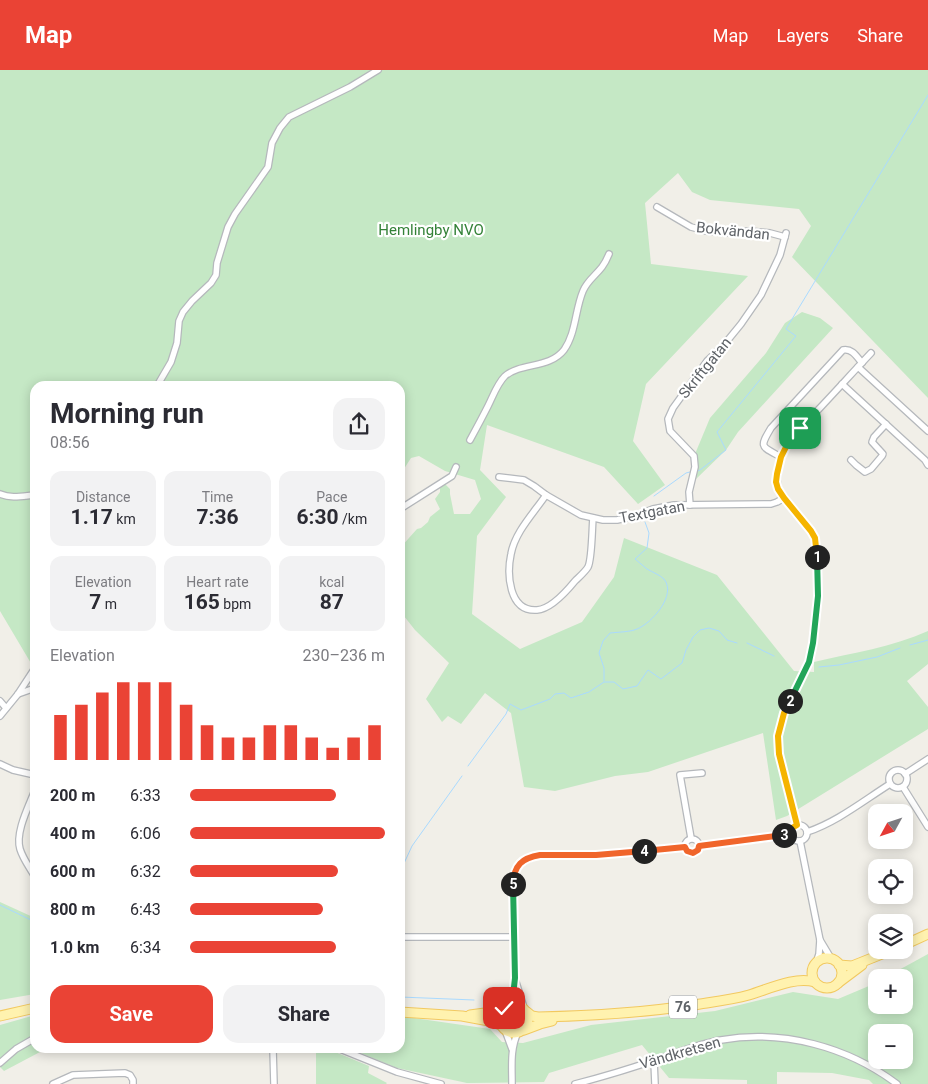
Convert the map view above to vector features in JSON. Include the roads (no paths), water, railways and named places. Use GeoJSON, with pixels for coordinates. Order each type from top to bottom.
{"type":"FeatureCollection","features":[{"type":"Feature","properties":{"kind":"main road"},"geometry":{"type":"LineString","coordinates":[[913,941],[928,934]]}},
{"type":"Feature","properties":{"kind":"main road"},"geometry":{"type":"LineString","coordinates":[[824,959],[852,966],[871,959],[831,988],[818,985],[812,975],[815,965],[824,959]]}},
{"type":"Feature","properties":{"kind":"main road"},"geometry":{"type":"LineString","coordinates":[[836,962],[842,974],[838,983]]}},
{"type":"Feature","properties":{"kind":"main road","name":"76"},"geometry":{"type":"LineString","coordinates":[[788,982],[815,965]]}},
{"type":"Feature","properties":{"kind":"main road","name":"76"},"geometry":{"type":"LineString","coordinates":[[525,1010],[532,1016],[538,1017],[654,1011],[736,998],[788,982],[802,980],[815,982]]}},
{"type":"Feature","properties":{"kind":"main road"},"geometry":{"type":"LineString","coordinates":[[405,1012],[462,1016],[488,1021],[514,1033],[521,1031],[528,1022],[525,1010],[516,1004],[492,1012],[462,1016]]}},
{"type":"Feature","properties":{"kind":"main road"},"geometry":{"type":"LineString","coordinates":[[503,1027],[500,1016],[506,1007]]}},
{"type":"Feature","properties":{"kind":"main road"},"geometry":{"type":"LineString","coordinates":[[0,1016],[30,1009]]}},
{"type":"Feature","properties":{"kind":"main road","name":"76"},"geometry":{"type":"LineString","coordinates":[[521,1031],[540,1024],[574,1016]]}},
{"type":"Feature","properties":{"kind":"street"},"geometry":{"type":"LineString","coordinates":[[159,381],[171,362],[177,343],[178,321],[183,312],[216,276],[217,263],[228,227],[268,167],[272,143],[280,128],[289,117],[325,100],[378,70]]}},
{"type":"Feature","properties":{"kind":"street","name":"Bokvändan"},"geometry":{"type":"LineString","coordinates":[[657,207],[691,227],[706,231],[731,233],[750,231],[785,235]]}},
{"type":"Feature","properties":{"kind":"street","name":"Skriftgatan"},"geometry":{"type":"LineString","coordinates":[[690,504],[689,492],[695,467],[694,456],[670,432],[668,419],[673,408],[707,361],[723,346],[761,295],[780,255],[785,235]]}},
{"type":"Feature","properties":{"kind":"street"},"geometry":{"type":"LineString","coordinates":[[470,440],[495,391],[506,376],[517,369],[543,364],[556,357],[563,350],[574,324],[582,293],[590,279],[603,266],[609,254]]}},
{"type":"Feature","properties":{"kind":"street"},"geometry":{"type":"LineString","coordinates":[[781,457],[765,448],[763,441],[771,428],[843,350],[847,349],[851,351],[860,365],[928,431]]}},
{"type":"Feature","properties":{"kind":"street"},"geometry":{"type":"LineString","coordinates":[[797,825],[779,754],[778,736],[784,713],[809,662],[818,596],[818,564],[815,538],[778,489],[776,482],[777,474],[781,457],[788,443],[871,353]]}},
{"type":"Feature","properties":{"kind":"street"},"geometry":{"type":"LineString","coordinates":[[842,384],[928,464]]}},
{"type":"Feature","properties":{"kind":"street"},"geometry":{"type":"LineString","coordinates":[[851,460],[865,472],[871,469],[883,454],[872,442],[886,424]]}},
{"type":"Feature","properties":{"kind":"street"},"geometry":{"type":"LineString","coordinates":[[405,505],[452,476],[456,467]]}},
{"type":"Feature","properties":{"kind":"street","name":"Textgatan"},"geometry":{"type":"LineString","coordinates":[[499,477],[524,480],[546,496],[581,515],[603,520],[617,520],[667,506],[690,504],[771,504],[784,498]]}},
{"type":"Feature","properties":{"kind":"street"},"geometry":{"type":"LineString","coordinates":[[0,494],[17,497],[30,496]]}},
{"type":"Feature","properties":{"kind":"street"},"geometry":{"type":"LineString","coordinates":[[546,496],[516,538],[511,553],[509,568],[510,590],[516,601],[526,609],[537,610],[549,606],[565,594],[588,568],[593,518]]}},
{"type":"Feature","properties":{"kind":"street"},"geometry":{"type":"LineString","coordinates":[[0,716],[30,676]]}},
{"type":"Feature","properties":{"kind":"street"},"geometry":{"type":"LineString","coordinates":[[18,694],[30,690]]}},
{"type":"Feature","properties":{"kind":"street"},"geometry":{"type":"LineString","coordinates":[[0,701],[6,708]]}},
{"type":"Feature","properties":{"kind":"street"},"geometry":{"type":"LineString","coordinates":[[905,774],[928,759]]}},
{"type":"Feature","properties":{"kind":"street"},"geometry":{"type":"LineString","coordinates":[[0,764],[13,770],[30,774]]}},
{"type":"Feature","properties":{"kind":"street"},"geometry":{"type":"LineString","coordinates":[[900,770],[905,774],[907,782],[903,787],[897,789],[890,784],[889,778],[892,773],[900,770]]}},
{"type":"Feature","properties":{"kind":"street"},"geometry":{"type":"LineString","coordinates":[[691,838],[680,775],[702,773]]}},
{"type":"Feature","properties":{"kind":"street"},"geometry":{"type":"LineString","coordinates":[[807,832],[802,826],[797,825],[792,828],[791,835],[793,839],[800,841],[805,838],[807,832],[835,819],[890,784]]}},
{"type":"Feature","properties":{"kind":"street"},"geometry":{"type":"LineString","coordinates":[[903,787],[928,827]]}},
{"type":"Feature","properties":{"kind":"street"},"geometry":{"type":"LineString","coordinates":[[30,802],[19,835],[23,856],[30,868]]}},
{"type":"Feature","properties":{"kind":"street"},"geometry":{"type":"LineString","coordinates":[[699,846],[791,835]]}},
{"type":"Feature","properties":{"kind":"street"},"geometry":{"type":"LineString","coordinates":[[691,838],[697,841],[699,846]]}},
{"type":"Feature","properties":{"kind":"street"},"geometry":{"type":"LineString","coordinates":[[685,847],[687,840],[691,838]]}},
{"type":"Feature","properties":{"kind":"street"},"geometry":{"type":"LineString","coordinates":[[800,841],[820,940],[819,954],[815,965]]}},
{"type":"Feature","properties":{"kind":"street"},"geometry":{"type":"LineString","coordinates":[[685,847],[687,851],[693,853],[698,850],[699,846]]}},
{"type":"Feature","properties":{"kind":"street"},"geometry":{"type":"LineString","coordinates":[[506,1007],[513,996],[515,978],[513,884],[514,873],[521,862],[540,855],[596,855],[685,847]]}},
{"type":"Feature","properties":{"kind":"street"},"geometry":{"type":"LineString","coordinates":[[405,937],[513,937]]}},
{"type":"Feature","properties":{"kind":"street"},"geometry":{"type":"LineString","coordinates":[[820,940],[836,962]]}},
{"type":"Feature","properties":{"kind":"street"},"geometry":{"type":"LineString","coordinates":[[515,978],[525,1010]]}},
{"type":"Feature","properties":{"kind":"street"},"geometry":{"type":"LineString","coordinates":[[503,1027],[512,1050]]}},
{"type":"Feature","properties":{"kind":"street"},"geometry":{"type":"LineString","coordinates":[[512,1084],[512,1050],[515,1039],[521,1031]]}},
{"type":"Feature","properties":{"kind":"street","name":"Vändkretsen"},"geometry":{"type":"LineString","coordinates":[[575,1084],[654,1061],[693,1047],[722,1040],[757,1037],[810,1043],[841,1053],[875,1068],[897,1084]]}},
{"type":"Feature","properties":{"kind":"street"},"geometry":{"type":"LineString","coordinates":[[0,1063],[16,1049],[30,1041]]}},
{"type":"Feature","properties":{"kind":"street"},"geometry":{"type":"LineString","coordinates":[[273,1053],[274,1084]]}},
{"type":"Feature","properties":{"kind":"street"},"geometry":{"type":"LineString","coordinates":[[350,1053],[397,1072],[441,1084]]}},
{"type":"Feature","properties":{"kind":"street"},"geometry":{"type":"LineString","coordinates":[[654,1061],[655,1084]]}},
{"type":"Feature","properties":{"kind":"street"},"geometry":{"type":"LineString","coordinates":[[53,1084],[73,1076],[125,1073],[130,1075],[133,1084]]}},
{"type":"Feature","properties":{"kind":"waterway"},"geometry":{"type":"LineString","coordinates":[[698,471],[726,450],[717,432],[796,336],[786,329],[928,95]]}},
{"type":"Feature","properties":{"kind":"waterway"},"geometry":{"type":"LineString","coordinates":[[654,496],[690,472]]}},
{"type":"Feature","properties":{"kind":"waterway"},"geometry":{"type":"LineString","coordinates":[[604,681],[604,668],[599,653],[603,641],[610,633],[631,631],[643,626],[656,615],[667,593],[667,585],[664,579],[635,559],[647,548],[649,533],[645,522]]}},
{"type":"Feature","properties":{"kind":"waterway"},"geometry":{"type":"LineString","coordinates":[[468,766],[506,714],[510,704],[521,710],[550,699],[555,694],[564,693],[571,698],[589,692],[604,682],[614,682],[623,689],[637,686],[648,670],[661,679],[682,663],[693,637],[700,630],[709,628],[719,631],[727,640],[737,643]]}},
{"type":"Feature","properties":{"kind":"waterway"},"geometry":{"type":"LineString","coordinates":[[910,645],[928,640]]}},
{"type":"Feature","properties":{"kind":"waterway"},"geometry":{"type":"LineString","coordinates":[[747,643],[774,656]]}},
{"type":"Feature","properties":{"kind":"waterway"},"geometry":{"type":"LineString","coordinates":[[819,667],[877,657],[900,648]]}},
{"type":"Feature","properties":{"kind":"waterway"},"geometry":{"type":"LineString","coordinates":[[405,861],[412,846],[462,776]]}},
{"type":"Feature","properties":{"kind":"waterway"},"geometry":{"type":"LineString","coordinates":[[0,905],[30,920]]}},
{"type":"Feature","properties":{"kind":"waterway"},"geometry":{"type":"LineString","coordinates":[[405,997],[474,1000]]}},
{"type":"Feature","properties":{"kind":"park label","name":"Hemlingby NVO"},"geometry":{"type":"Point","coordinates":[431,230]}}]}
